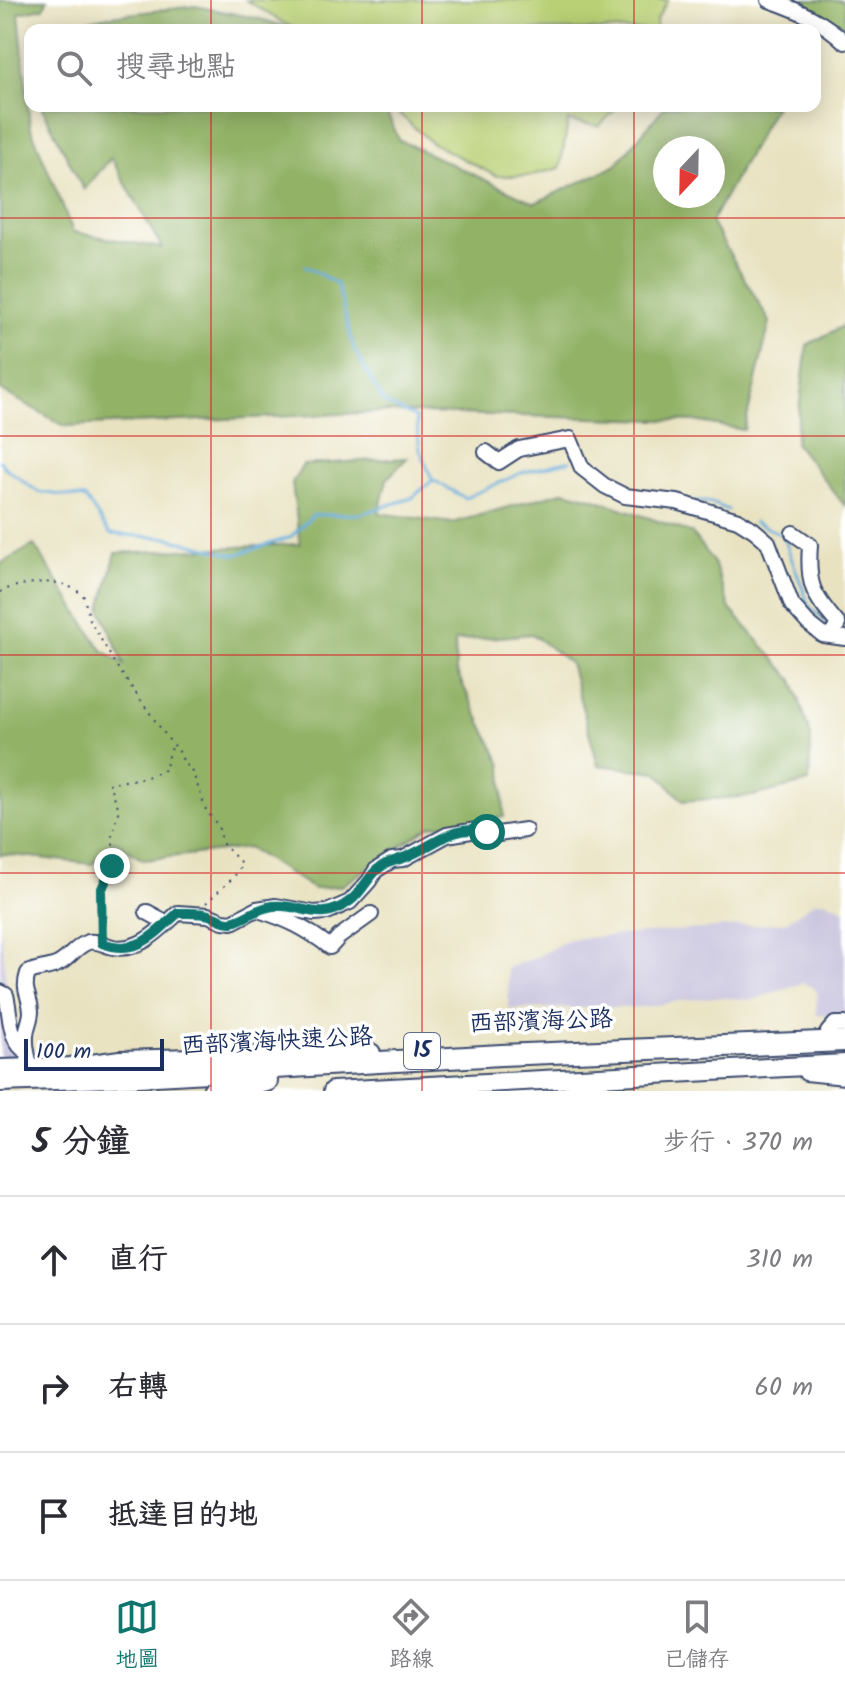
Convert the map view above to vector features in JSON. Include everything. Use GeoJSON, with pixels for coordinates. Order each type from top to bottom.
{"type":"FeatureCollection","features":[{"type":"Feature","properties":{"kind":"highway","name":"西部濱海快速公路"},"geometry":{"type":"LineString","coordinates":[[267,1075],[841,1032]]}},
{"type":"Feature","properties":{"kind":"highway","name":"西部濱海快速公路"},"geometry":{"type":"LineString","coordinates":[[0,1081],[139,1082],[845,1054]]}},
{"type":"Feature","properties":{"kind":"highway"},"geometry":{"type":"LineString","coordinates":[[70,1067],[201,1065],[267,1075]]}},
{"type":"Feature","properties":{"kind":"highway"},"geometry":{"type":"LineString","coordinates":[[213,1091],[267,1075]]}},
{"type":"Feature","properties":{"kind":"highway","name":"西部濱海快速公路"},"geometry":{"type":"LineString","coordinates":[[84,1091],[139,1082]]}},
{"type":"Feature","properties":{"kind":"main road","name":"西部濱海公路"},"geometry":{"type":"LineString","coordinates":[[0,1069],[29,1060],[70,1067],[120,1060],[283,1057],[841,1032]]}},
{"type":"Feature","properties":{"kind":"main road","name":"15"},"geometry":{"type":"LineString","coordinates":[[333,1091],[845,1064]]}},
{"type":"Feature","properties":{"kind":"street"},"geometry":{"type":"LineString","coordinates":[[769,0],[799,10],[845,42]]}},
{"type":"Feature","properties":{"kind":"street"},"geometry":{"type":"LineString","coordinates":[[486,452],[499,462],[519,449],[570,439],[582,468],[605,486],[625,496],[677,502],[738,520],[768,542],[792,605],[823,635],[836,633],[811,587],[808,565],[810,545],[793,533]]}},
{"type":"Feature","properties":{"kind":"street"},"geometry":{"type":"LineString","coordinates":[[29,1060],[26,1035],[31,1016],[24,985],[28,973],[36,968],[60,964],[86,943],[102,943],[114,948],[130,947],[153,936],[178,913],[208,915],[232,922],[257,909],[276,906],[314,913],[327,912],[350,902],[376,870],[392,860],[416,853],[447,835],[477,830],[498,834],[525,830]]}},
{"type":"Feature","properties":{"kind":"street"},"geometry":{"type":"LineString","coordinates":[[257,909],[292,921],[330,947],[371,914]]}},
{"type":"Feature","properties":{"kind":"street"},"geometry":{"type":"LineString","coordinates":[[147,912],[167,923]]}},
{"type":"Feature","properties":{"kind":"street"},"geometry":{"type":"LineString","coordinates":[[0,992],[6,995],[5,1010],[11,1030],[29,1060]]}},
{"type":"Feature","properties":{"kind":"street"},"geometry":{"type":"LineString","coordinates":[[743,1069],[845,1077]]}},
{"type":"Feature","properties":{"kind":"path"},"geometry":{"type":"LineString","coordinates":[[0,592],[36,583],[64,584],[83,594],[90,620],[115,664],[193,773],[206,810],[218,826],[223,844],[242,864],[234,877],[195,913]]}},
{"type":"Feature","properties":{"kind":"path"},"geometry":{"type":"LineString","coordinates":[[102,943],[101,891],[112,866],[112,835],[119,809],[108,784],[147,777],[166,769],[168,755],[174,745]]}},
{"type":"Feature","properties":{"kind":"shaded area"},"geometry":{"type":"Polygon","coordinates":[[[816,901],[825,901],[845,911],[845,1014],[816,1015],[817,994],[812,987],[803,983],[752,1000],[714,997],[646,1007],[509,1009],[507,968],[539,956],[569,939],[778,923],[787,921],[816,901]]]}},
{"type":"Feature","properties":{"kind":"shaded area"},"geometry":{"type":"Polygon","coordinates":[[[0,920],[8,1003],[25,1059],[0,1059],[0,920]]]}},
{"type":"Feature","properties":{"kind":"green space"},"geometry":{"type":"Polygon","coordinates":[[[0,0],[47,0],[44,8],[19,13],[24,64],[24,112],[29,112],[30,126],[73,232],[162,248],[111,158],[84,190],[44,112],[387,112],[399,140],[535,203],[615,166],[660,112],[772,112],[725,197],[725,136],[653,136],[653,208],[719,208],[711,222],[770,322],[744,430],[694,421],[386,412],[65,426],[0,390],[0,0]]]}},
{"type":"Feature","properties":{"kind":"green space"},"geometry":{"type":"Polygon","coordinates":[[[246,0],[668,0],[656,24],[285,24],[246,0]]]}},
{"type":"Feature","properties":{"kind":"green space"},"geometry":{"type":"Polygon","coordinates":[[[799,0],[840,0],[845,3],[845,32],[829,19],[799,0]]]}},
{"type":"Feature","properties":{"kind":"green space"},"geometry":{"type":"Polygon","coordinates":[[[195,6],[276,24],[73,24],[103,17],[195,6]]]}},
{"type":"Feature","properties":{"kind":"green space"},"geometry":{"type":"Polygon","coordinates":[[[397,112],[613,112],[599,126],[568,121],[560,168],[529,176],[496,176],[432,143],[397,112]]]}},
{"type":"Feature","properties":{"kind":"green space"},"geometry":{"type":"Polygon","coordinates":[[[845,325],[845,506],[795,443],[807,345],[845,325]]]}},
{"type":"Feature","properties":{"kind":"green space"},"geometry":{"type":"Polygon","coordinates":[[[407,458],[387,479],[379,513],[452,523],[565,491],[692,533],[714,563],[730,609],[793,680],[811,737],[809,782],[753,796],[683,801],[657,772],[598,765],[570,663],[532,634],[455,641],[456,671],[502,765],[504,817],[431,826],[341,886],[314,889],[248,848],[143,860],[114,841],[92,864],[0,855],[0,564],[34,545],[102,650],[124,664],[101,609],[116,553],[300,544],[292,483],[303,465],[407,458]]]}},
{"type":"Feature","properties":{"kind":"waterway"},"geometry":{"type":"LineString","coordinates":[[305,266],[337,284],[354,349],[384,403],[416,418],[420,450],[432,479]]}},
{"type":"Feature","properties":{"kind":"waterway"},"geometry":{"type":"LineString","coordinates":[[584,460],[636,491]]}},
{"type":"Feature","properties":{"kind":"waterway"},"geometry":{"type":"LineString","coordinates":[[0,461],[38,492],[85,498],[110,534],[169,538],[235,555],[291,537],[313,515],[360,514],[412,498],[433,480],[465,498],[521,473],[570,461]]}},
{"type":"Feature","properties":{"kind":"waterway"},"geometry":{"type":"LineString","coordinates":[[698,501],[728,510]]}},
{"type":"Feature","properties":{"kind":"waterway"},"geometry":{"type":"LineString","coordinates":[[754,522],[783,535],[809,606],[827,622]]}},
{"type":"Feature","properties":{"kind":"route"},"geometry":{"type":"LineString","coordinates":[[112,866],[101,891],[102,943],[114,948],[130,947],[153,936],[178,913],[208,915],[232,922],[257,909],[276,906],[314,913],[327,912],[350,902],[376,870],[392,860],[403,859],[447,835],[477,830],[487,832]]}}]}
